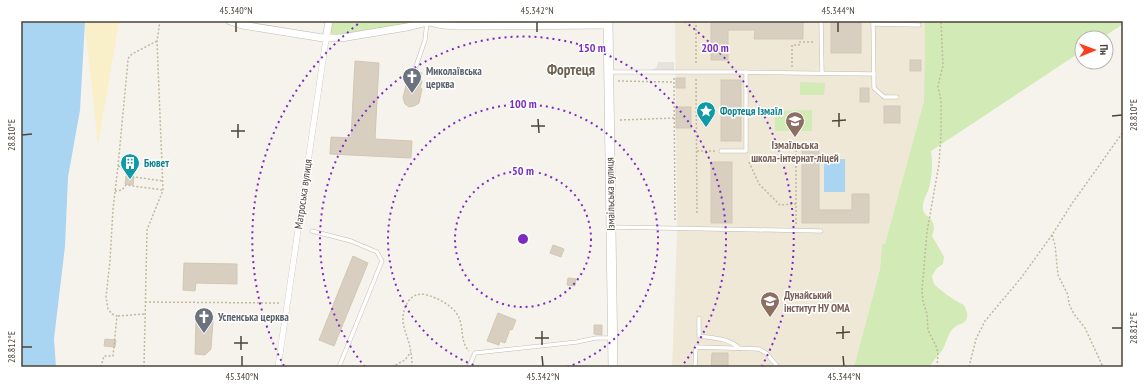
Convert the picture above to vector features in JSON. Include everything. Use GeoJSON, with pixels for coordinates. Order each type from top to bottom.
{"type":"FeatureCollection","features":[{"type":"Feature","properties":{"kind":"street"},"geometry":{"type":"LineString","coordinates":[[230,21],[242,25],[326,39],[341,38],[407,27],[426,22],[458,26],[608,23]]}},
{"type":"Feature","properties":{"kind":"street","name":"Матроська вулиця"},"geometry":{"type":"LineString","coordinates":[[278,367],[329,21]]}},
{"type":"Feature","properties":{"kind":"street","name":"Ізмаїльська вулиця"},"geometry":{"type":"LineString","coordinates":[[608,23],[613,367]]}},
{"type":"Feature","properties":{"kind":"lane"},"geometry":{"type":"LineString","coordinates":[[822,21],[822,73]]}},
{"type":"Feature","properties":{"kind":"lane"},"geometry":{"type":"LineString","coordinates":[[416,69],[425,40],[426,22]]}},
{"type":"Feature","properties":{"kind":"lane"},"geometry":{"type":"LineString","coordinates":[[897,97],[884,97],[874,88],[873,22],[919,25]]}},
{"type":"Feature","properties":{"kind":"lane"},"geometry":{"type":"LineString","coordinates":[[608,72],[874,74]]}},
{"type":"Feature","properties":{"kind":"lane"},"geometry":{"type":"LineString","coordinates":[[721,151],[746,151],[746,72]]}},
{"type":"Feature","properties":{"kind":"lane"},"geometry":{"type":"LineString","coordinates":[[611,227],[821,231]]}},
{"type":"Feature","properties":{"kind":"lane"},"geometry":{"type":"LineString","coordinates":[[312,231],[351,241],[377,252],[382,261],[339,367]]}},
{"type":"Feature","properties":{"kind":"lane"},"geometry":{"type":"LineString","coordinates":[[700,318],[699,336],[727,341],[739,348]]}},
{"type":"Feature","properties":{"kind":"lane"},"geometry":{"type":"LineString","coordinates":[[469,367],[475,354],[577,342],[596,338],[612,338]]}},
{"type":"Feature","properties":{"kind":"lane"},"geometry":{"type":"LineString","coordinates":[[695,367],[696,346],[754,348],[763,351],[778,367]]}},
{"type":"Feature","properties":{"kind":"path"},"geometry":{"type":"LineString","coordinates":[[144,367],[147,230],[163,190],[157,41],[160,21]]}},
{"type":"Feature","properties":{"kind":"path"},"geometry":{"type":"LineString","coordinates":[[696,21],[696,70]]}},
{"type":"Feature","properties":{"kind":"path"},"geometry":{"type":"LineString","coordinates":[[938,367],[938,354],[936,346],[928,330],[927,314],[923,301],[922,290],[927,232],[939,164],[941,100],[938,87],[943,66],[940,21]]}},
{"type":"Feature","properties":{"kind":"path"},"geometry":{"type":"LineString","coordinates":[[144,314],[117,316],[112,314],[106,304],[106,297],[128,60],[132,54],[157,41]]}},
{"type":"Feature","properties":{"kind":"path"},"geometry":{"type":"LineString","coordinates":[[792,70],[792,45],[799,45],[799,42],[815,42]]}},
{"type":"Feature","properties":{"kind":"path"},"geometry":{"type":"LineString","coordinates":[[674,72],[676,228]]}},
{"type":"Feature","properties":{"kind":"path"},"geometry":{"type":"LineString","coordinates":[[696,75],[697,215]]}},
{"type":"Feature","properties":{"kind":"path"},"geometry":{"type":"LineString","coordinates":[[616,81],[674,82]]}},
{"type":"Feature","properties":{"kind":"path"},"geometry":{"type":"LineString","coordinates":[[620,120],[675,118]]}},
{"type":"Feature","properties":{"kind":"path"},"geometry":{"type":"LineString","coordinates":[[969,367],[976,339],[985,321],[1052,235],[1071,205],[1123,132]]}},
{"type":"Feature","properties":{"kind":"path"},"geometry":{"type":"LineString","coordinates":[[796,145],[796,224]]}},
{"type":"Feature","properties":{"kind":"path"},"geometry":{"type":"LineString","coordinates":[[696,151],[721,151]]}},
{"type":"Feature","properties":{"kind":"path"},"geometry":{"type":"LineString","coordinates":[[749,162],[759,184],[780,205],[796,204]]}},
{"type":"Feature","properties":{"kind":"path"},"geometry":{"type":"LineString","coordinates":[[118,166],[127,171],[127,176],[163,181]]}},
{"type":"Feature","properties":{"kind":"path"},"geometry":{"type":"LineString","coordinates":[[115,191],[122,190],[126,185],[163,190]]}},
{"type":"Feature","properties":{"kind":"path"},"geometry":{"type":"LineString","coordinates":[[1052,235],[1055,245],[1058,275],[1068,295],[1069,304],[1074,314],[1085,328],[1103,367]]}},
{"type":"Feature","properties":{"kind":"path"},"geometry":{"type":"LineString","coordinates":[[412,367],[411,352],[403,322],[405,309],[410,299],[419,294],[424,294],[442,302],[455,311],[461,323],[463,343],[469,351],[475,354]]}},
{"type":"Feature","properties":{"kind":"path"},"geometry":{"type":"LineString","coordinates":[[145,302],[287,303]]}},
{"type":"Feature","properties":{"kind":"path"},"geometry":{"type":"LineString","coordinates":[[101,367],[104,356],[113,356],[117,316]]}},
{"type":"Feature","properties":{"kind":"path"},"geometry":{"type":"LineString","coordinates":[[392,367],[405,360],[411,352]]}},
{"type":"Feature","properties":{"kind":"shaded area","name":"Ізмаїльська школа-інтернат-ліцей"},"geometry":{"type":"Polygon","coordinates":[[[675,21],[925,21],[924,101],[885,244],[882,244],[880,269],[854,367],[672,367],[677,233],[675,21]]]}},
{"type":"Feature","properties":{"kind":"shaded area"},"geometry":{"type":"Polygon","coordinates":[[[658,62],[674,62],[674,70],[651,70],[656,68],[658,62]]]}},
{"type":"Feature","properties":{"kind":"green space"},"geometry":{"type":"Polygon","coordinates":[[[332,21],[413,21],[410,24],[333,36],[330,31],[332,21]]]}},
{"type":"Feature","properties":{"kind":"green space"},"geometry":{"type":"Polygon","coordinates":[[[925,21],[1123,21],[1123,24],[1114,30],[1074,30],[1074,56],[931,151],[931,174],[923,210],[934,225],[932,236],[944,257],[943,264],[937,268],[932,276],[935,285],[953,299],[964,305],[967,312],[967,318],[964,322],[956,326],[951,331],[943,349],[930,367],[854,367],[880,269],[882,244],[885,244],[924,101],[925,21]]]}},
{"type":"Feature","properties":{"kind":"green space"},"geometry":{"type":"Polygon","coordinates":[[[800,82],[825,83],[824,95],[800,95],[800,82]]]}},
{"type":"Feature","properties":{"kind":"green space"},"geometry":{"type":"Polygon","coordinates":[[[812,110],[812,131],[775,131],[775,111],[812,110]]]}},
{"type":"Feature","properties":{"kind":"sand"},"geometry":{"type":"Polygon","coordinates":[[[85,21],[119,21],[98,145],[85,28],[85,21]]]}},
{"type":"Feature","properties":{"kind":"water"},"geometry":{"type":"Polygon","coordinates":[[[21,21],[85,21],[80,110],[68,177],[65,246],[54,339],[56,367],[21,367],[21,21]]]}},
{"type":"Feature","properties":{"kind":"water"},"geometry":{"type":"Polygon","coordinates":[[[823,159],[845,159],[845,192],[824,192],[823,159]]]}},
{"type":"Feature","properties":{"kind":"building"},"geometry":{"type":"Polygon","coordinates":[[[711,21],[803,21],[803,39],[754,39],[755,30],[728,30],[728,60],[711,60],[711,21]]]}},
{"type":"Feature","properties":{"kind":"building"},"geometry":{"type":"Polygon","coordinates":[[[831,21],[861,21],[861,53],[831,53],[831,21]]]}},
{"type":"Feature","properties":{"kind":"building"},"geometry":{"type":"Polygon","coordinates":[[[910,60],[921,60],[921,71],[910,71],[910,60]]]}},
{"type":"Feature","properties":{"kind":"building"},"geometry":{"type":"Polygon","coordinates":[[[355,61],[379,63],[375,139],[412,141],[411,158],[330,154],[331,137],[351,138],[355,61]]]}},
{"type":"Feature","properties":{"kind":"building","name":"Миколаївська церква"},"geometry":{"type":"Polygon","coordinates":[[[413,71],[422,73],[420,88],[422,89],[419,103],[409,107],[405,104],[403,98],[406,85],[409,78],[411,78],[413,71]]]}},
{"type":"Feature","properties":{"kind":"building"},"geometry":{"type":"Polygon","coordinates":[[[676,78],[685,78],[685,88],[676,88],[676,78]]]}},
{"type":"Feature","properties":{"kind":"building"},"geometry":{"type":"Polygon","coordinates":[[[721,80],[741,80],[741,141],[721,141],[721,80]]]}},
{"type":"Feature","properties":{"kind":"building"},"geometry":{"type":"Polygon","coordinates":[[[860,88],[869,88],[869,102],[860,102],[860,88]]]}},
{"type":"Feature","properties":{"kind":"building"},"geometry":{"type":"Polygon","coordinates":[[[884,106],[900,106],[900,123],[884,123],[884,106]]]}},
{"type":"Feature","properties":{"kind":"building"},"geometry":{"type":"Polygon","coordinates":[[[676,107],[691,107],[691,128],[676,128],[676,107]]]}},
{"type":"Feature","properties":{"kind":"building"},"geometry":{"type":"Polygon","coordinates":[[[802,145],[819,145],[819,210],[852,210],[852,194],[869,194],[869,223],[802,223],[802,145]]]}},
{"type":"Feature","properties":{"kind":"building"},"geometry":{"type":"Polygon","coordinates":[[[711,162],[732,162],[732,223],[711,223],[711,162]]]}},
{"type":"Feature","properties":{"kind":"building","name":"Бювет"},"geometry":{"type":"Polygon","coordinates":[[[126,176],[134,177],[133,185],[125,184],[126,176]]]}},
{"type":"Feature","properties":{"kind":"building"},"geometry":{"type":"Polygon","coordinates":[[[553,245],[564,249],[561,257],[550,253],[553,245]]]}},
{"type":"Feature","properties":{"kind":"building"},"geometry":{"type":"Polygon","coordinates":[[[353,256],[368,263],[334,346],[319,340],[353,256]]]}},
{"type":"Feature","properties":{"kind":"building"},"geometry":{"type":"Polygon","coordinates":[[[184,263],[237,264],[237,284],[196,283],[195,291],[183,290],[184,263]]]}},
{"type":"Feature","properties":{"kind":"building"},"geometry":{"type":"Polygon","coordinates":[[[568,278],[576,279],[575,286],[567,285],[568,278]]]}},
{"type":"Feature","properties":{"kind":"building"},"geometry":{"type":"Polygon","coordinates":[[[498,313],[516,320],[512,330],[510,329],[505,343],[500,341],[499,345],[487,341],[498,313]]]}},
{"type":"Feature","properties":{"kind":"building","name":"Успенська церква"},"geometry":{"type":"Polygon","coordinates":[[[196,320],[213,321],[211,349],[205,355],[195,354],[196,320]]]}},
{"type":"Feature","properties":{"kind":"building"},"geometry":{"type":"Polygon","coordinates":[[[594,325],[602,325],[602,335],[594,334],[594,325]]]}},
{"type":"Feature","properties":{"kind":"building"},"geometry":{"type":"Polygon","coordinates":[[[105,339],[116,340],[115,347],[104,346],[105,339]]]}},
{"type":"Feature","properties":{"kind":"building"},"geometry":{"type":"Polygon","coordinates":[[[712,353],[728,353],[728,367],[711,367],[712,353]]]}},
{"type":"Feature","properties":{"kind":"place","name":"Миколаївська церква"},"geometry":{"type":"Point","coordinates":[412,94]}},
{"type":"Feature","properties":{"kind":"place","name":"Фортеця Ізмаїл"},"geometry":{"type":"Point","coordinates":[706,128]}},
{"type":"Feature","properties":{"kind":"place","name":"Ізмаїльська школа-інтернат-ліцей"},"geometry":{"type":"Point","coordinates":[795,138]}},
{"type":"Feature","properties":{"kind":"place","name":"Бювет"},"geometry":{"type":"Point","coordinates":[130,180]}},
{"type":"Feature","properties":{"kind":"place","name":"Дунайський інститут НУ ОМА"},"geometry":{"type":"Point","coordinates":[770,318]}},
{"type":"Feature","properties":{"kind":"place","name":"Успенська церква"},"geometry":{"type":"Point","coordinates":[204,334]}},
{"type":"Feature","properties":{"kind":"district","name":"Фортеця"},"geometry":{"type":"Point","coordinates":[571,70]}}]}
